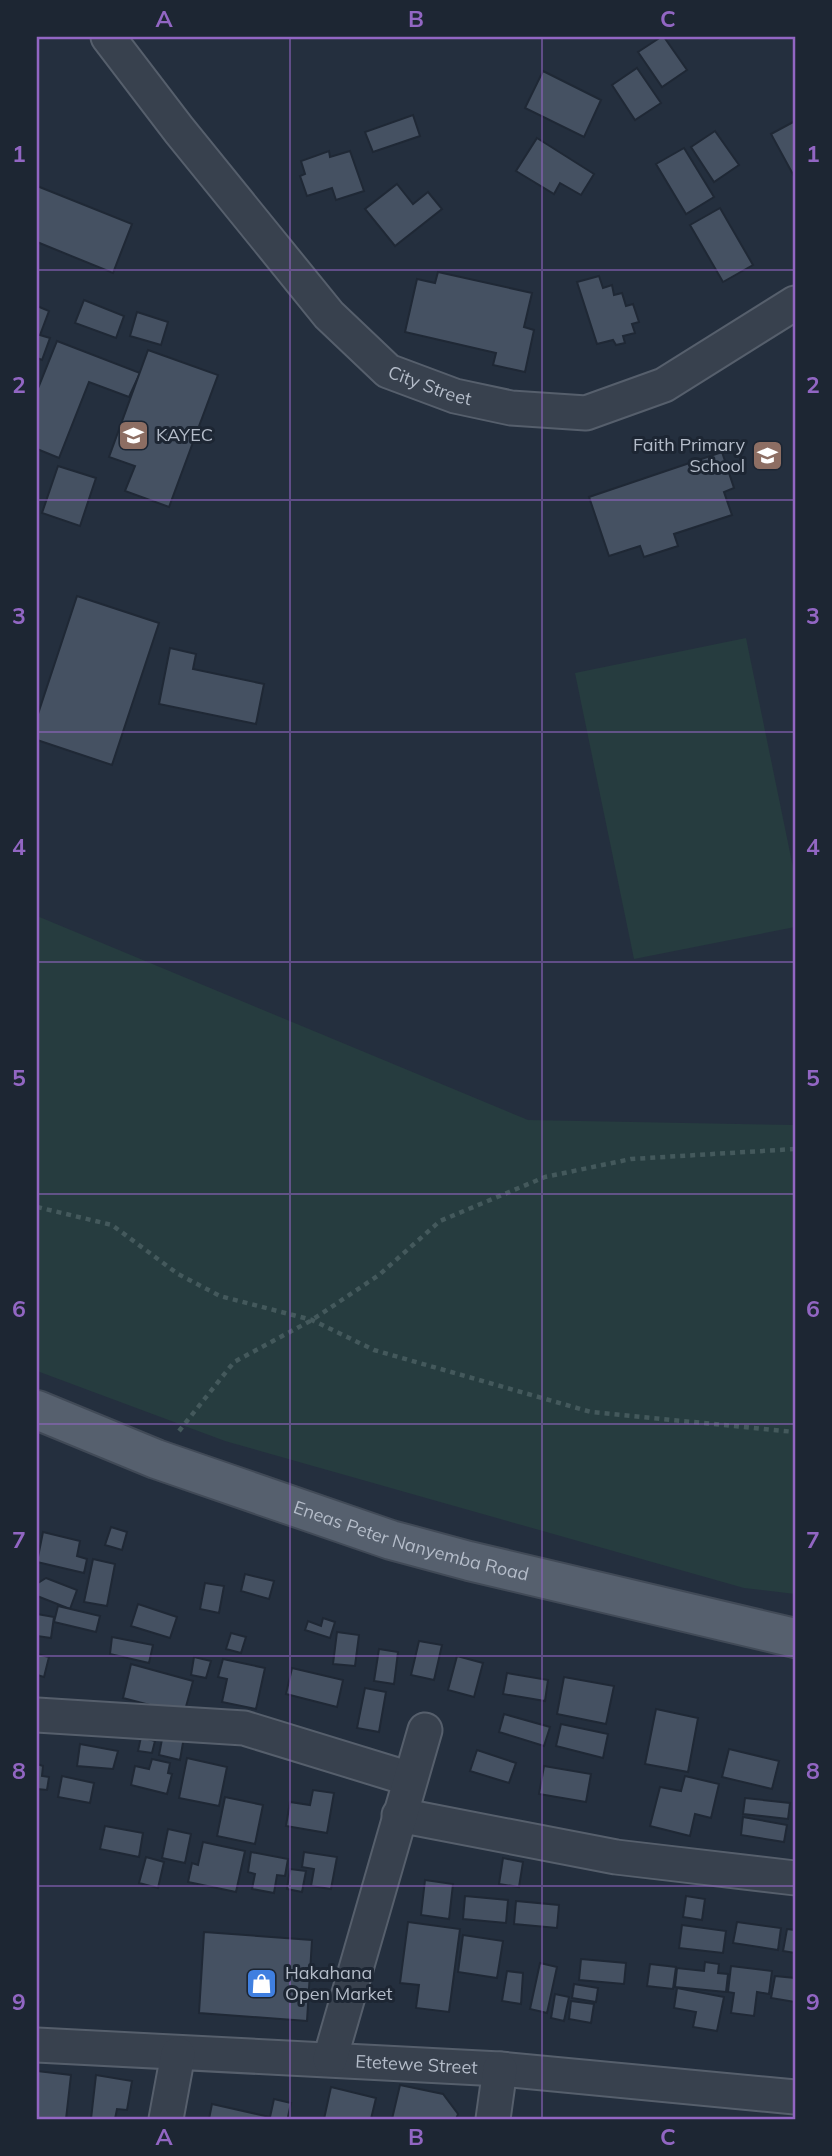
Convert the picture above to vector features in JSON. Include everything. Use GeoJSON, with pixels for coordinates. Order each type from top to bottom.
{"type":"FeatureCollection","features":[{"type":"Feature","properties":{"kind":"main road","name":"Eneas Peter Nanyemba Road"},"geometry":{"type":"LineString","coordinates":[[37,1410],[156,1459],[322,1517],[443,1554],[795,1638]]}},
{"type":"Feature","properties":{"kind":"street","name":"City Street"},"geometry":{"type":"LineString","coordinates":[[108,37],[179,130],[329,315],[388,370],[454,397],[511,408],[586,413],[664,385],[795,303]]}},
{"type":"Feature","properties":{"kind":"street"},"geometry":{"type":"LineString","coordinates":[[37,1715],[244,1728],[410,1779]]}},
{"type":"Feature","properties":{"kind":"street"},"geometry":{"type":"LineString","coordinates":[[330,2059],[425,1731]]}},
{"type":"Feature","properties":{"kind":"street"},"geometry":{"type":"LineString","coordinates":[[399,1815],[616,1857],[795,1878]]}},
{"type":"Feature","properties":{"kind":"street","name":"Etetewe Street"},"geometry":{"type":"LineString","coordinates":[[37,2045],[500,2069],[795,2097]]}},
{"type":"Feature","properties":{"kind":"street"},"geometry":{"type":"LineString","coordinates":[[166,2119],[178,2054]]}},
{"type":"Feature","properties":{"kind":"street"},"geometry":{"type":"LineString","coordinates":[[493,2119],[500,2069]]}},
{"type":"Feature","properties":{"kind":"path"},"geometry":{"type":"LineString","coordinates":[[156,1459],[234,1362],[312,1320],[379,1275],[440,1221],[545,1177],[631,1159],[795,1149]]}},
{"type":"Feature","properties":{"kind":"path"},"geometry":{"type":"LineString","coordinates":[[37,1208],[112,1225],[178,1274],[220,1296],[312,1320],[374,1350],[592,1412],[795,1432]]}},
{"type":"Feature","properties":{"kind":"green space"},"geometry":{"type":"Polygon","coordinates":[[[746,638],[795,877],[795,927],[634,959],[575,673],[746,638]]]}},
{"type":"Feature","properties":{"kind":"green space"},"geometry":{"type":"Polygon","coordinates":[[[37,916],[528,1120],[795,1125],[795,1594],[744,1588],[225,1441],[37,1371],[37,916]]]}},
{"type":"Feature","properties":{"kind":"building"},"geometry":{"type":"Polygon","coordinates":[[[664,37],[687,70],[662,87],[638,52],[664,37]]]}},
{"type":"Feature","properties":{"kind":"building"},"geometry":{"type":"Polygon","coordinates":[[[637,68],[661,103],[635,120],[612,85],[637,68]]]}},
{"type":"Feature","properties":{"kind":"building"},"geometry":{"type":"Polygon","coordinates":[[[543,71],[601,100],[584,137],[525,108],[543,71]]]}},
{"type":"Feature","properties":{"kind":"building"},"geometry":{"type":"Polygon","coordinates":[[[413,115],[420,136],[373,152],[365,132],[413,115]]]}},
{"type":"Feature","properties":{"kind":"building"},"geometry":{"type":"Polygon","coordinates":[[[795,121],[795,178],[771,134],[795,121]]]}},
{"type":"Feature","properties":{"kind":"building"},"geometry":{"type":"Polygon","coordinates":[[[715,131],[739,165],[714,182],[691,147],[715,131]]]}},
{"type":"Feature","properties":{"kind":"building"},"geometry":{"type":"Polygon","coordinates":[[[537,138],[594,174],[581,195],[560,183],[554,194],[516,171],[537,138]]]}},
{"type":"Feature","properties":{"kind":"building"},"geometry":{"type":"Polygon","coordinates":[[[684,148],[714,197],[686,214],[656,164],[684,148]]]}},
{"type":"Feature","properties":{"kind":"building"},"geometry":{"type":"Polygon","coordinates":[[[329,151],[330,157],[350,151],[364,191],[336,200],[332,188],[307,196],[300,176],[305,174],[301,161],[329,151]]]}},
{"type":"Feature","properties":{"kind":"building"},"geometry":{"type":"Polygon","coordinates":[[[397,184],[413,204],[428,192],[442,209],[395,246],[365,209],[397,184]]]}},
{"type":"Feature","properties":{"kind":"building"},"geometry":{"type":"Polygon","coordinates":[[[37,186],[132,224],[113,273],[37,242],[37,186]]]}},
{"type":"Feature","properties":{"kind":"building"},"geometry":{"type":"Polygon","coordinates":[[[720,208],[753,265],[723,282],[690,225],[720,208]]]}},
{"type":"Feature","properties":{"kind":"building"},"geometry":{"type":"Polygon","coordinates":[[[438,272],[532,293],[524,327],[534,330],[525,372],[493,365],[496,353],[405,332],[417,279],[435,283],[438,272]]]}},
{"type":"Feature","properties":{"kind":"building"},"geometry":{"type":"Polygon","coordinates":[[[599,276],[603,288],[612,285],[614,295],[622,293],[626,306],[633,304],[639,322],[632,324],[635,333],[623,336],[625,343],[616,345],[613,340],[597,344],[577,282],[599,276]]]}},
{"type":"Feature","properties":{"kind":"building"},"geometry":{"type":"Polygon","coordinates":[[[84,300],[124,316],[116,338],[75,323],[84,300]]]}},
{"type":"Feature","properties":{"kind":"building"},"geometry":{"type":"Polygon","coordinates":[[[37,306],[49,311],[40,335],[50,338],[42,360],[37,358],[37,306]]]}},
{"type":"Feature","properties":{"kind":"building"},"geometry":{"type":"Polygon","coordinates":[[[137,312],[168,322],[161,345],[130,336],[137,312]]]}},
{"type":"Feature","properties":{"kind":"building"},"geometry":{"type":"Polygon","coordinates":[[[57,341],[140,373],[129,397],[89,382],[59,458],[37,449],[37,391],[57,341]]]}},
{"type":"Feature","properties":{"kind":"building"},"geometry":{"type":"Polygon","coordinates":[[[148,350],[218,375],[169,507],[125,491],[135,466],[109,457],[148,350]]]}},
{"type":"Feature","properties":{"kind":"building"},"geometry":{"type":"Polygon","coordinates":[[[722,452],[734,488],[724,492],[732,515],[674,534],[678,546],[644,557],[640,546],[609,556],[589,497],[722,452]]]}},
{"type":"Feature","properties":{"kind":"building"},"geometry":{"type":"Polygon","coordinates":[[[58,466],[96,478],[80,526],[42,513],[58,466]]]}},
{"type":"Feature","properties":{"kind":"building"},"geometry":{"type":"Polygon","coordinates":[[[77,596],[159,623],[112,765],[37,740],[37,717],[77,596]]]}},
{"type":"Feature","properties":{"kind":"building"},"geometry":{"type":"Polygon","coordinates":[[[170,648],[196,654],[193,669],[264,684],[256,724],[159,704],[170,648]]]}},
{"type":"Feature","properties":{"kind":"building"},"geometry":{"type":"Polygon","coordinates":[[[111,1527],[127,1532],[122,1550],[105,1545],[111,1527]]]}},
{"type":"Feature","properties":{"kind":"building"},"geometry":{"type":"Polygon","coordinates":[[[43,1532],[80,1541],[77,1556],[87,1559],[84,1573],[37,1562],[43,1532]]]}},
{"type":"Feature","properties":{"kind":"building"},"geometry":{"type":"Polygon","coordinates":[[[93,1559],[115,1564],[107,1606],[84,1602],[93,1559]]]}},
{"type":"Feature","properties":{"kind":"building"},"geometry":{"type":"Polygon","coordinates":[[[245,1574],[274,1581],[269,1599],[241,1591],[245,1574]]]}},
{"type":"Feature","properties":{"kind":"building"},"geometry":{"type":"Polygon","coordinates":[[[46,1578],[77,1590],[70,1609],[37,1596],[38,1583],[46,1578]]]}},
{"type":"Feature","properties":{"kind":"building"},"geometry":{"type":"Polygon","coordinates":[[[205,1583],[224,1586],[219,1613],[200,1609],[205,1583]]]}},
{"type":"Feature","properties":{"kind":"building"},"geometry":{"type":"Polygon","coordinates":[[[138,1604],[177,1617],[170,1638],[131,1626],[138,1604]]]}},
{"type":"Feature","properties":{"kind":"building"},"geometry":{"type":"Polygon","coordinates":[[[58,1606],[100,1616],[96,1632],[54,1622],[58,1606]]]}},
{"type":"Feature","properties":{"kind":"building"},"geometry":{"type":"Polygon","coordinates":[[[37,1614],[54,1617],[51,1638],[37,1636],[37,1614]]]}},
{"type":"Feature","properties":{"kind":"building"},"geometry":{"type":"Polygon","coordinates":[[[323,1618],[335,1622],[330,1638],[305,1630],[308,1621],[321,1626],[323,1618]]]}},
{"type":"Feature","properties":{"kind":"building"},"geometry":{"type":"Polygon","coordinates":[[[337,1632],[359,1635],[355,1666],[333,1664],[337,1632]]]}},
{"type":"Feature","properties":{"kind":"building"},"geometry":{"type":"Polygon","coordinates":[[[231,1633],[246,1637],[241,1653],[226,1649],[231,1633]]]}},
{"type":"Feature","properties":{"kind":"building"},"geometry":{"type":"Polygon","coordinates":[[[112,1637],[153,1645],[149,1663],[110,1654],[112,1637]]]}},
{"type":"Feature","properties":{"kind":"building"},"geometry":{"type":"Polygon","coordinates":[[[419,1641],[442,1645],[434,1680],[411,1675],[419,1641]]]}},
{"type":"Feature","properties":{"kind":"building"},"geometry":{"type":"Polygon","coordinates":[[[379,1649],[398,1652],[394,1684],[374,1681],[379,1649]]]}},
{"type":"Feature","properties":{"kind":"building"},"geometry":{"type":"Polygon","coordinates":[[[37,1654],[49,1657],[44,1677],[37,1675],[37,1654]]]}},
{"type":"Feature","properties":{"kind":"building"},"geometry":{"type":"Polygon","coordinates":[[[457,1656],[483,1663],[474,1697],[448,1690],[457,1656]]]}},
{"type":"Feature","properties":{"kind":"building"},"geometry":{"type":"Polygon","coordinates":[[[194,1657],[211,1661],[206,1678],[191,1675],[194,1657]]]}},
{"type":"Feature","properties":{"kind":"building"},"geometry":{"type":"Polygon","coordinates":[[[223,1659],[265,1668],[256,1709],[222,1702],[227,1679],[218,1677],[223,1659]]]}},
{"type":"Feature","properties":{"kind":"building"},"geometry":{"type":"Polygon","coordinates":[[[131,1664],[193,1681],[184,1714],[123,1698],[131,1664]]]}},
{"type":"Feature","properties":{"kind":"building"},"geometry":{"type":"Polygon","coordinates":[[[292,1668],[343,1680],[337,1707],[286,1694],[292,1668]]]}},
{"type":"Feature","properties":{"kind":"building"},"geometry":{"type":"Polygon","coordinates":[[[507,1673],[548,1680],[545,1701],[503,1694],[507,1673]]]}},
{"type":"Feature","properties":{"kind":"building"},"geometry":{"type":"Polygon","coordinates":[[[564,1677],[614,1686],[606,1724],[557,1714],[564,1677]]]}},
{"type":"Feature","properties":{"kind":"building"},"geometry":{"type":"Polygon","coordinates":[[[365,1688],[386,1692],[379,1732],[357,1728],[365,1688]]]}},
{"type":"Feature","properties":{"kind":"building"},"geometry":{"type":"Polygon","coordinates":[[[656,1709],[698,1718],[688,1772],[645,1764],[656,1709]]]}},
{"type":"Feature","properties":{"kind":"building"},"geometry":{"type":"Polygon","coordinates":[[[504,1714],[550,1727],[544,1746],[499,1732],[504,1714]]]}},
{"type":"Feature","properties":{"kind":"building"},"geometry":{"type":"Polygon","coordinates":[[[561,1724],[608,1734],[603,1758],[556,1746],[561,1724]]]}},
{"type":"Feature","properties":{"kind":"building"},"geometry":{"type":"Polygon","coordinates":[[[163,1734],[184,1737],[180,1760],[159,1755],[163,1734]]]}},
{"type":"Feature","properties":{"kind":"building"},"geometry":{"type":"Polygon","coordinates":[[[141,1737],[155,1741],[152,1753],[138,1751],[141,1737]]]}},
{"type":"Feature","properties":{"kind":"building"},"geometry":{"type":"Polygon","coordinates":[[[80,1744],[118,1751],[113,1769],[77,1766],[80,1744]]]}},
{"type":"Feature","properties":{"kind":"building"},"geometry":{"type":"Polygon","coordinates":[[[729,1749],[779,1761],[772,1789],[722,1777],[729,1749]]]}},
{"type":"Feature","properties":{"kind":"building"},"geometry":{"type":"Polygon","coordinates":[[[477,1750],[516,1763],[509,1783],[470,1771],[477,1750]]]}},
{"type":"Feature","properties":{"kind":"building"},"geometry":{"type":"Polygon","coordinates":[[[187,1758],[227,1767],[219,1806],[179,1798],[187,1758]]]}},
{"type":"Feature","properties":{"kind":"building"},"geometry":{"type":"Polygon","coordinates":[[[152,1759],[170,1763],[168,1773],[172,1774],[167,1794],[131,1785],[135,1766],[149,1769],[152,1759]]]}},
{"type":"Feature","properties":{"kind":"building"},"geometry":{"type":"Polygon","coordinates":[[[37,1764],[43,1766],[42,1776],[49,1777],[47,1790],[37,1789],[37,1764]]]}},
{"type":"Feature","properties":{"kind":"building"},"geometry":{"type":"Polygon","coordinates":[[[544,1766],[591,1774],[586,1802],[539,1794],[544,1766]]]}},
{"type":"Feature","properties":{"kind":"building"},"geometry":{"type":"Polygon","coordinates":[[[62,1776],[94,1783],[90,1803],[58,1797],[62,1776]]]}},
{"type":"Feature","properties":{"kind":"building"},"geometry":{"type":"Polygon","coordinates":[[[685,1776],[719,1784],[711,1818],[695,1814],[690,1836],[650,1826],[660,1787],[681,1791],[685,1776]]]}},
{"type":"Feature","properties":{"kind":"building"},"geometry":{"type":"Polygon","coordinates":[[[313,1790],[334,1793],[327,1833],[286,1826],[290,1802],[310,1805],[313,1790]]]}},
{"type":"Feature","properties":{"kind":"building"},"geometry":{"type":"Polygon","coordinates":[[[225,1797],[263,1805],[255,1844],[217,1836],[225,1797]]]}},
{"type":"Feature","properties":{"kind":"building"},"geometry":{"type":"Polygon","coordinates":[[[745,1798],[790,1803],[788,1819],[743,1814],[745,1798]]]}},
{"type":"Feature","properties":{"kind":"building"},"geometry":{"type":"Polygon","coordinates":[[[743,1817],[787,1825],[784,1842],[741,1835],[743,1817]]]}},
{"type":"Feature","properties":{"kind":"building"},"geometry":{"type":"Polygon","coordinates":[[[105,1826],[143,1833],[139,1857],[100,1849],[105,1826]]]}},
{"type":"Feature","properties":{"kind":"building"},"geometry":{"type":"Polygon","coordinates":[[[168,1829],[191,1834],[185,1863],[162,1858],[168,1829]]]}},
{"type":"Feature","properties":{"kind":"building"},"geometry":{"type":"Polygon","coordinates":[[[203,1842],[245,1851],[236,1892],[188,1882],[192,1863],[198,1865],[203,1842]]]}},
{"type":"Feature","properties":{"kind":"building"},"geometry":{"type":"Polygon","coordinates":[[[251,1852],[288,1859],[285,1876],[277,1875],[274,1893],[252,1889],[255,1874],[248,1872],[251,1852]]]}},
{"type":"Feature","properties":{"kind":"building"},"geometry":{"type":"Polygon","coordinates":[[[304,1852],[337,1857],[331,1889],[311,1886],[314,1869],[302,1867],[304,1852]]]}},
{"type":"Feature","properties":{"kind":"building"},"geometry":{"type":"Polygon","coordinates":[[[146,1857],[164,1862],[158,1888],[139,1883],[146,1857]]]}},
{"type":"Feature","properties":{"kind":"building"},"geometry":{"type":"Polygon","coordinates":[[[503,1858],[523,1862],[519,1887],[499,1884],[503,1858]]]}},
{"type":"Feature","properties":{"kind":"building"},"geometry":{"type":"Polygon","coordinates":[[[290,1869],[306,1871],[302,1892],[287,1889],[290,1869]]]}},
{"type":"Feature","properties":{"kind":"building"},"geometry":{"type":"Polygon","coordinates":[[[425,1880],[453,1884],[449,1919],[421,1915],[425,1880]]]}},
{"type":"Feature","properties":{"kind":"building"},"geometry":{"type":"Polygon","coordinates":[[[465,1896],[508,1900],[506,1923],[463,1919],[465,1896]]]}},
{"type":"Feature","properties":{"kind":"building"},"geometry":{"type":"Polygon","coordinates":[[[686,1896],[705,1899],[702,1920],[683,1917],[686,1896]]]}},
{"type":"Feature","properties":{"kind":"building"},"geometry":{"type":"Polygon","coordinates":[[[516,1901],[559,1905],[557,1928],[514,1924],[516,1901]]]}},
{"type":"Feature","properties":{"kind":"building"},"geometry":{"type":"Polygon","coordinates":[[[408,1922],[460,1929],[449,2012],[416,2008],[419,1985],[400,1983],[408,1922]]]}},
{"type":"Feature","properties":{"kind":"building"},"geometry":{"type":"Polygon","coordinates":[[[737,1922],[781,1928],[778,1950],[733,1943],[737,1922]]]}},
{"type":"Feature","properties":{"kind":"building"},"geometry":{"type":"Polygon","coordinates":[[[682,1925],[726,1931],[723,1953],[679,1948],[682,1925]]]}},
{"type":"Feature","properties":{"kind":"building"},"geometry":{"type":"Polygon","coordinates":[[[787,1929],[795,1930],[795,1953],[783,1951],[787,1929]]]}},
{"type":"Feature","properties":{"kind":"building"},"geometry":{"type":"Polygon","coordinates":[[[204,1932],[312,1940],[307,2021],[199,2013],[204,1932]]]}},
{"type":"Feature","properties":{"kind":"building"},"geometry":{"type":"Polygon","coordinates":[[[463,1935],[503,1941],[497,1978],[458,1972],[463,1935]]]}},
{"type":"Feature","properties":{"kind":"building"},"geometry":{"type":"Polygon","coordinates":[[[581,1959],[626,1963],[624,1984],[579,1980],[581,1959]]]}},
{"type":"Feature","properties":{"kind":"building"},"geometry":{"type":"Polygon","coordinates":[[[705,1962],[719,1964],[718,1973],[728,1974],[726,1992],[675,1987],[677,1968],[704,1971],[705,1962]]]}},
{"type":"Feature","properties":{"kind":"building"},"geometry":{"type":"Polygon","coordinates":[[[540,1963],[557,1967],[547,2013],[530,2009],[540,1963]]]}},
{"type":"Feature","properties":{"kind":"building"},"geometry":{"type":"Polygon","coordinates":[[[650,1964],[676,1967],[673,1989],[647,1986],[650,1964]]]}},
{"type":"Feature","properties":{"kind":"building"},"geometry":{"type":"Polygon","coordinates":[[[731,1966],[772,1971],[769,1994],[757,1992],[754,2016],[731,2013],[734,1993],[728,1992],[731,1966]]]}},
{"type":"Feature","properties":{"kind":"building"},"geometry":{"type":"Polygon","coordinates":[[[507,1971],[523,1973],[521,2004],[502,2001],[507,1971]]]}},
{"type":"Feature","properties":{"kind":"building"},"geometry":{"type":"Polygon","coordinates":[[[775,1976],[795,1978],[795,2002],[771,1998],[775,1976]]]}},
{"type":"Feature","properties":{"kind":"building"},"geometry":{"type":"Polygon","coordinates":[[[574,1984],[598,1988],[596,2002],[572,1998],[574,1984]]]}},
{"type":"Feature","properties":{"kind":"building"},"geometry":{"type":"Polygon","coordinates":[[[677,1988],[724,1997],[717,2031],[693,2027],[696,2012],[674,2008],[677,1988]]]}},
{"type":"Feature","properties":{"kind":"building"},"geometry":{"type":"Polygon","coordinates":[[[555,1994],[569,1997],[564,2021],[551,2018],[555,1994]]]}},
{"type":"Feature","properties":{"kind":"building"},"geometry":{"type":"Polygon","coordinates":[[[571,2001],[594,2004],[591,2023],[569,2019],[571,2001]]]}},
{"type":"Feature","properties":{"kind":"building"},"geometry":{"type":"Polygon","coordinates":[[[37,2071],[71,2075],[66,2119],[37,2119],[37,2071]]]}},
{"type":"Feature","properties":{"kind":"building"},"geometry":{"type":"Polygon","coordinates":[[[96,2075],[132,2081],[127,2110],[117,2109],[115,2119],[91,2119],[96,2075]]]}},
{"type":"Feature","properties":{"kind":"building"},"geometry":{"type":"Polygon","coordinates":[[[400,2085],[443,2094],[458,2114],[456,2119],[392,2119],[400,2085]]]}},
{"type":"Feature","properties":{"kind":"building"},"geometry":{"type":"Polygon","coordinates":[[[331,2087],[376,2098],[371,2119],[324,2119],[331,2087]]]}},
{"type":"Feature","properties":{"kind":"building"},"geometry":{"type":"Polygon","coordinates":[[[274,2099],[291,2103],[288,2117],[297,2119],[209,2119],[212,2104],[270,2117],[274,2099]]]}},
{"type":"Feature","properties":{"kind":"place","name":"KAYEC"},"geometry":{"type":"Point","coordinates":[133,435]}},
{"type":"Feature","properties":{"kind":"place","name":"Faith Primary School"},"geometry":{"type":"Point","coordinates":[768,455]}},
{"type":"Feature","properties":{"kind":"place","name":"Hakahana Open Market"},"geometry":{"type":"Point","coordinates":[262,1983]}}]}
